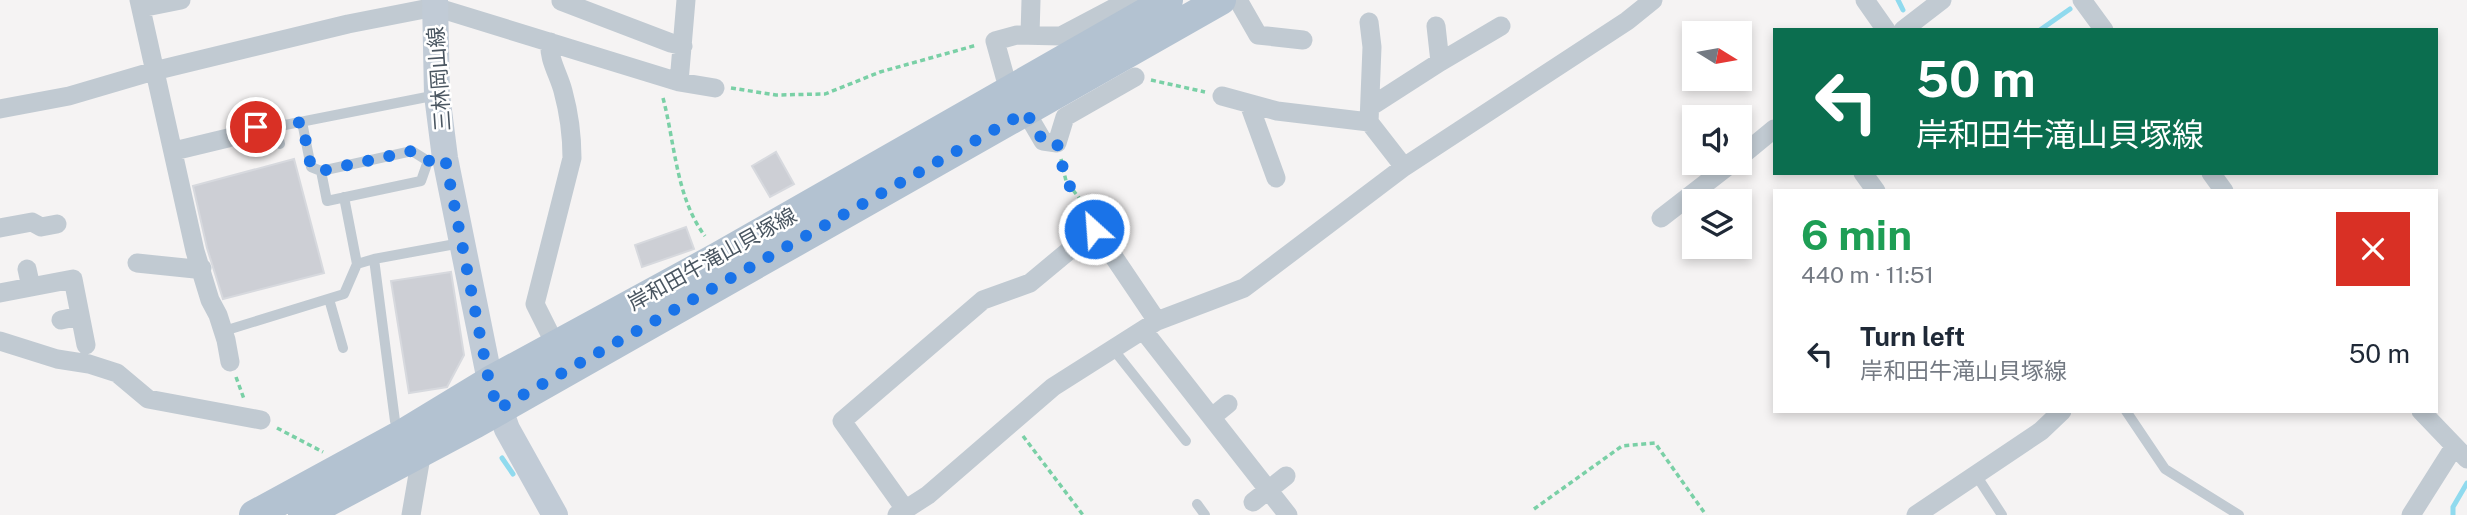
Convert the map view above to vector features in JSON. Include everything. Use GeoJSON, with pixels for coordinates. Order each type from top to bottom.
{"type":"FeatureCollection","features":[{"type":"Feature","properties":{"kind":"main road","name":"岸和田牛滝山貝塚線"},"geometry":{"type":"LineString","coordinates":[[254,515],[411,443],[498,409],[1019,100],[1168,0]]}},
{"type":"Feature","properties":{"kind":"main road","name":"岸和田牛滝山貝塚線"},"geometry":{"type":"LineString","coordinates":[[303,515],[411,443],[489,381],[718,257],[1019,100],[1222,0]]}},
{"type":"Feature","properties":{"kind":"main road","name":"三林岡山線"},"geometry":{"type":"LineString","coordinates":[[435,4],[437,160],[462,243],[489,381],[498,409],[555,515]]}},
{"type":"Feature","properties":{"kind":"street"},"geometry":{"type":"LineString","coordinates":[[181,0],[140,4],[195,251],[210,300],[224,331],[230,362]]}},
{"type":"Feature","properties":{"kind":"street"},"geometry":{"type":"LineString","coordinates":[[679,82],[686,0]]}},
{"type":"Feature","properties":{"kind":"street"},"geometry":{"type":"LineString","coordinates":[[1030,36],[1031,0]]}},
{"type":"Feature","properties":{"kind":"street"},"geometry":{"type":"LineString","coordinates":[[1129,0],[1061,36],[1017,35],[995,41],[1005,77],[1043,141],[1057,143],[1065,117],[1135,77]]}},
{"type":"Feature","properties":{"kind":"street"},"geometry":{"type":"LineString","coordinates":[[1238,0],[1258,35],[1303,40]]}},
{"type":"Feature","properties":{"kind":"street"},"geometry":{"type":"LineString","coordinates":[[1288,515],[1212,417],[1150,326],[1094,229],[1030,283],[983,300],[842,421],[901,512],[928,495],[1053,387],[1150,326],[1244,288],[1404,167],[1626,21],[1653,0]]}},
{"type":"Feature","properties":{"kind":"street"},"geometry":{"type":"LineString","coordinates":[[1865,0],[1885,28]]}},
{"type":"Feature","properties":{"kind":"street"},"geometry":{"type":"LineString","coordinates":[[1906,28],[1942,0]]}},
{"type":"Feature","properties":{"kind":"street"},"geometry":{"type":"LineString","coordinates":[[2082,0],[2103,28]]}},
{"type":"Feature","properties":{"kind":"street"},"geometry":{"type":"LineString","coordinates":[[561,1],[606,9],[671,43],[683,46]]}},
{"type":"Feature","properties":{"kind":"street"},"geometry":{"type":"LineString","coordinates":[[0,109],[69,96],[154,71],[435,4],[679,82],[715,88]]}},
{"type":"Feature","properties":{"kind":"street"},"geometry":{"type":"LineString","coordinates":[[1369,22],[1372,47],[1369,115],[1404,167]]}},
{"type":"Feature","properties":{"kind":"street"},"geometry":{"type":"LineString","coordinates":[[1436,26],[1440,62]]}},
{"type":"Feature","properties":{"kind":"street"},"geometry":{"type":"LineString","coordinates":[[1222,96],[1277,111],[1369,115],[1440,62],[1501,26]]}},
{"type":"Feature","properties":{"kind":"street"},"geometry":{"type":"LineString","coordinates":[[550,42],[549,50],[563,88],[572,135],[572,158],[535,304],[556,346]]}},
{"type":"Feature","properties":{"kind":"street"},"geometry":{"type":"LineString","coordinates":[[1249,104],[1276,178]]}},
{"type":"Feature","properties":{"kind":"street"},"geometry":{"type":"LineString","coordinates":[[1752,147],[1773,130]]}},
{"type":"Feature","properties":{"kind":"street"},"geometry":{"type":"LineString","coordinates":[[174,152],[228,138]]}},
{"type":"Feature","properties":{"kind":"street"},"geometry":{"type":"LineString","coordinates":[[1661,218],[1717,175]]}},
{"type":"Feature","properties":{"kind":"street"},"geometry":{"type":"LineString","coordinates":[[0,228],[32,222],[41,228],[57,224]]}},
{"type":"Feature","properties":{"kind":"street"},"geometry":{"type":"LineString","coordinates":[[137,263],[202,268]]}},
{"type":"Feature","properties":{"kind":"street"},"geometry":{"type":"LineString","coordinates":[[0,293],[29,278],[72,279],[71,318],[86,345]]}},
{"type":"Feature","properties":{"kind":"street"},"geometry":{"type":"LineString","coordinates":[[0,341],[57,359],[89,364],[117,373],[148,399],[256,418]]}},
{"type":"Feature","properties":{"kind":"street"},"geometry":{"type":"LineString","coordinates":[[1212,417],[1228,404]]}},
{"type":"Feature","properties":{"kind":"street"},"geometry":{"type":"LineString","coordinates":[[2411,515],[2461,453],[2423,413]]}},
{"type":"Feature","properties":{"kind":"street"},"geometry":{"type":"LineString","coordinates":[[1916,515],[1976,475],[2050,415]]}},
{"type":"Feature","properties":{"kind":"street"},"geometry":{"type":"LineString","coordinates":[[411,443],[411,515]]}},
{"type":"Feature","properties":{"kind":"street"},"geometry":{"type":"LineString","coordinates":[[1254,502],[1286,476]]}},
{"type":"Feature","properties":{"kind":"lane"},"geometry":{"type":"LineString","coordinates":[[256,127],[275,123],[285,125],[438,95]]}},
{"type":"Feature","properties":{"kind":"lane"},"geometry":{"type":"LineString","coordinates":[[302,122],[311,167],[321,171],[412,151],[437,160],[422,181],[327,201],[321,171]]}},
{"type":"Feature","properties":{"kind":"lane"},"geometry":{"type":"LineString","coordinates":[[275,123],[280,144]]}},
{"type":"Feature","properties":{"kind":"lane"},"geometry":{"type":"LineString","coordinates":[[224,331],[344,294],[357,264],[344,197]]}},
{"type":"Feature","properties":{"kind":"lane"},"geometry":{"type":"LineString","coordinates":[[357,264],[462,243]]}},
{"type":"Feature","properties":{"kind":"lane"},"geometry":{"type":"LineString","coordinates":[[374,260],[395,421],[411,443]]}},
{"type":"Feature","properties":{"kind":"lane"},"geometry":{"type":"LineString","coordinates":[[329,299],[343,348]]}},
{"type":"Feature","properties":{"kind":"lane"},"geometry":{"type":"LineString","coordinates":[[1113,349],[1186,441]]}},
{"type":"Feature","properties":{"kind":"lane"},"geometry":{"type":"LineString","coordinates":[[2127,413],[2165,469],[2239,515]]}},
{"type":"Feature","properties":{"kind":"lane"},"geometry":{"type":"LineString","coordinates":[[1976,475],[2003,515]]}},
{"type":"Feature","properties":{"kind":"lane"},"geometry":{"type":"LineString","coordinates":[[1197,504],[1205,515]]}},
{"type":"Feature","properties":{"kind":"path"},"geometry":{"type":"LineString","coordinates":[[715,88],[776,95],[825,94],[933,55],[955,53],[995,41]]}},
{"type":"Feature","properties":{"kind":"path"},"geometry":{"type":"LineString","coordinates":[[657,75],[679,173],[693,220],[718,257]]}},
{"type":"Feature","properties":{"kind":"path"},"geometry":{"type":"LineString","coordinates":[[1135,77],[1222,96]]}},
{"type":"Feature","properties":{"kind":"path"},"geometry":{"type":"LineString","coordinates":[[1057,143],[1066,181],[1093,217],[1094,229]]}},
{"type":"Feature","properties":{"kind":"path"},"geometry":{"type":"LineString","coordinates":[[230,362],[256,418],[328,456]]}},
{"type":"Feature","properties":{"kind":"path"},"geometry":{"type":"LineString","coordinates":[[1015,420],[1021,427],[1023,437],[1083,515]]}},
{"type":"Feature","properties":{"kind":"path"},"geometry":{"type":"LineString","coordinates":[[1534,509],[1622,446],[1655,443],[1706,515]]}},
{"type":"Feature","properties":{"kind":"building"},"geometry":{"type":"Polygon","coordinates":[[[776,152],[794,184],[770,197],[752,166],[776,152]]]}},
{"type":"Feature","properties":{"kind":"building"},"geometry":{"type":"Polygon","coordinates":[[[294,159],[324,273],[223,299],[207,248],[193,186],[294,159]]]}},
{"type":"Feature","properties":{"kind":"building"},"geometry":{"type":"Polygon","coordinates":[[[686,227],[694,249],[642,267],[635,245],[686,227]]]}},
{"type":"Feature","properties":{"kind":"building"},"geometry":{"type":"Polygon","coordinates":[[[451,272],[464,355],[447,387],[409,393],[391,281],[451,272]]]}},
{"type":"Feature","properties":{"kind":"waterway"},"geometry":{"type":"LineString","coordinates":[[1898,0],[1903,10]]}},
{"type":"Feature","properties":{"kind":"waterway"},"geometry":{"type":"LineString","coordinates":[[2043,28],[2070,9]]}},
{"type":"Feature","properties":{"kind":"waterway"},"geometry":{"type":"LineString","coordinates":[[502,458],[513,474]]}},
{"type":"Feature","properties":{"kind":"waterway"},"geometry":{"type":"LineString","coordinates":[[2453,515],[2453,507],[2467,483]]}},
{"type":"Feature","properties":{"kind":"route"},"geometry":{"type":"LineString","coordinates":[[256,127],[302,122],[311,167],[321,171],[412,151],[428,161],[445,158],[485,349],[489,381],[498,409],[1026,112],[1043,141],[1057,143],[1066,181],[1093,217],[1094,229]]}}]}
